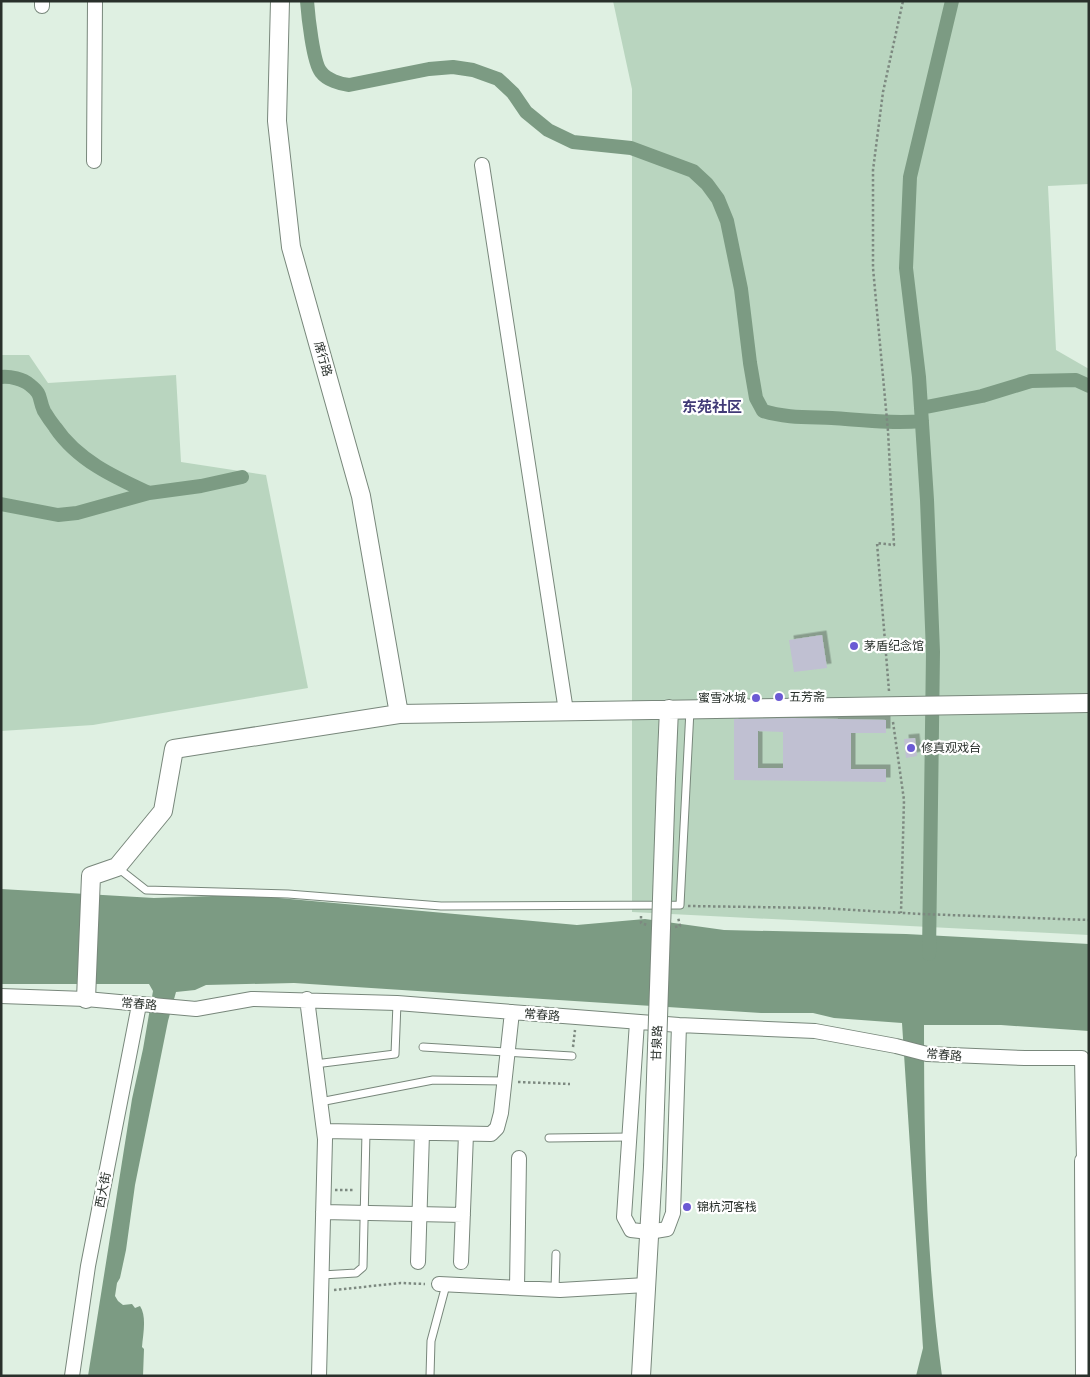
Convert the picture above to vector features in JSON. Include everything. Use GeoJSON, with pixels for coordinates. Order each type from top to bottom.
{"type":"FeatureCollection","features":[{"type":"Feature","properties":{"kind":"street"},"geometry":{"type":"LineString","coordinates":[[94,161],[95,1]]}},
{"type":"Feature","properties":{"kind":"street","name":"席行路"},"geometry":{"type":"LineString","coordinates":[[280,1],[277,121],[291,247],[361,496],[399,714]]}},
{"type":"Feature","properties":{"kind":"street"},"geometry":{"type":"LineString","coordinates":[[482,165],[566,711]]}},
{"type":"Feature","properties":{"kind":"street"},"geometry":{"type":"LineString","coordinates":[[86,1000],[91,876],[117,868],[164,811],[174,749],[399,714],[1089,703]]}},
{"type":"Feature","properties":{"kind":"street","name":"甘泉路"},"geometry":{"type":"LineString","coordinates":[[641,1376],[653,1167],[669,710]]}},
{"type":"Feature","properties":{"kind":"street","name":"常春路"},"geometry":{"type":"LineString","coordinates":[[1,996],[86,1000],[196,1009],[252,999],[396,1003],[679,1025],[814,1031],[896,1046],[927,1054],[1025,1058],[1085,1058]]}},
{"type":"Feature","properties":{"kind":"street"},"geometry":{"type":"LineString","coordinates":[[307,1000],[324,1131],[320,1376]]}},
{"type":"Feature","properties":{"kind":"street","name":"西大街"},"geometry":{"type":"LineString","coordinates":[[72,1376],[88,1266],[143,1005]]}},
{"type":"Feature","properties":{"kind":"street"},"geometry":{"type":"LineString","coordinates":[[324,1131],[492,1134],[497,1128],[501,1112],[512,1012]]}},
{"type":"Feature","properties":{"kind":"street"},"geometry":{"type":"LineString","coordinates":[[637,1022],[624,1217],[631,1230],[649,1232],[667,1229],[673,1213],[679,1025]]}},
{"type":"Feature","properties":{"kind":"street"},"geometry":{"type":"LineString","coordinates":[[1085,1058],[1085,1376]]}},
{"type":"Feature","properties":{"kind":"street"},"geometry":{"type":"LineString","coordinates":[[418,1262],[422,1133]]}},
{"type":"Feature","properties":{"kind":"street"},"geometry":{"type":"LineString","coordinates":[[461,1262],[466,1134]]}},
{"type":"Feature","properties":{"kind":"street"},"geometry":{"type":"LineString","coordinates":[[517,1288],[519,1158]]}},
{"type":"Feature","properties":{"kind":"street"},"geometry":{"type":"LineString","coordinates":[[323,1212],[462,1215]]}},
{"type":"Feature","properties":{"kind":"street"},"geometry":{"type":"LineString","coordinates":[[443,1285],[556,1290],[646,1285]]}},
{"type":"Feature","properties":{"kind":"lane"},"geometry":{"type":"LineString","coordinates":[[117,868],[146,890],[288,894],[441,906],[680,905],[690,709]]}},
{"type":"Feature","properties":{"kind":"lane"},"geometry":{"type":"LineString","coordinates":[[315,1064],[395,1054],[396,1003]]}},
{"type":"Feature","properties":{"kind":"lane"},"geometry":{"type":"LineString","coordinates":[[423,1047],[572,1056]]}},
{"type":"Feature","properties":{"kind":"lane"},"geometry":{"type":"LineString","coordinates":[[320,1102],[433,1080],[504,1081]]}},
{"type":"Feature","properties":{"kind":"lane"},"geometry":{"type":"LineString","coordinates":[[322,1275],[356,1273],[363,1267],[366,1132]]}},
{"type":"Feature","properties":{"kind":"lane"},"geometry":{"type":"LineString","coordinates":[[549,1138],[630,1137]]}},
{"type":"Feature","properties":{"kind":"lane"},"geometry":{"type":"LineString","coordinates":[[556,1254],[556,1290]]}},
{"type":"Feature","properties":{"kind":"lane"},"geometry":{"type":"LineString","coordinates":[[430,1376],[431,1341],[443,1285]]}},
{"type":"Feature","properties":{"kind":"path"},"geometry":{"type":"LineString","coordinates":[[902,913],[904,800],[891,706],[876,543],[894,545],[888,431],[873,268],[873,170],[882,92],[903,1]]}},
{"type":"Feature","properties":{"kind":"path"},"geometry":{"type":"LineString","coordinates":[[680,905],[820,908],[941,915],[1089,920]]}},
{"type":"Feature","properties":{"kind":"path"},"geometry":{"type":"LineString","coordinates":[[572,1056],[576,1017]]}},
{"type":"Feature","properties":{"kind":"path"},"geometry":{"type":"LineString","coordinates":[[504,1081],[570,1084]]}},
{"type":"Feature","properties":{"kind":"path"},"geometry":{"type":"LineString","coordinates":[[324,1189],[365,1190]]}},
{"type":"Feature","properties":{"kind":"path"},"geometry":{"type":"LineString","coordinates":[[321,1292],[401,1283],[443,1285]]}},
{"type":"Feature","properties":{"kind":"shaded area"},"geometry":{"type":"Polygon","coordinates":[[[613,1],[1089,1],[1089,184],[1048,186],[1056,350],[1089,369],[1089,935],[632,912],[632,89],[613,1]]]}},
{"type":"Feature","properties":{"kind":"shaded area"},"geometry":{"type":"Polygon","coordinates":[[[1,355],[29,355],[48,383],[176,375],[181,462],[266,475],[308,688],[93,725],[1,731],[1,355]]]}},
{"type":"Feature","properties":{"kind":"shaded area"},"geometry":{"type":"Polygon","coordinates":[[[1,889],[154,898],[272,894],[279,898],[577,925],[645,919],[724,930],[906,934],[1089,944],[1089,1031],[1001,1025],[924,1025],[929,1244],[942,1376],[916,1376],[923,1348],[902,1023],[834,1018],[813,1013],[761,1013],[294,983],[206,985],[195,990],[176,992],[168,1021],[135,1185],[126,1250],[115,1296],[123,1305],[132,1304],[135,1308],[140,1306],[142,1310],[144,1320],[142,1347],[144,1349],[143,1376],[88,1376],[132,1099],[153,991],[149,984],[1,984],[1,889]]]}},
{"type":"Feature","properties":{"kind":"building"},"geometry":{"type":"Polygon","coordinates":[[[822,635],[827,668],[794,672],[789,640],[822,635]]]}},
{"type":"Feature","properties":{"kind":"building"},"geometry":{"type":"Polygon","coordinates":[[[734,719],[886,720],[886,733],[851,733],[851,769],[886,769],[886,782],[734,780],[734,719]],[[758,731],[758,768],[783,768],[783,732],[758,731]]]}},
{"type":"Feature","properties":{"kind":"building","name":"修真观戏台"},"geometry":{"type":"Polygon","coordinates":[[[915,738],[917,756],[906,758],[904,739],[915,738]]]}},
{"type":"Feature","properties":{"kind":"waterway"},"geometry":{"type":"LineString","coordinates":[[307,1],[311,38],[318,67],[324,75],[334,81],[349,85],[429,69],[453,67],[473,70],[498,79],[513,93],[526,112],[548,130],[573,142],[631,148],[693,171],[707,184],[718,199],[727,221],[741,289],[756,398],[763,411],[797,417],[889,422],[922,421]]}},
{"type":"Feature","properties":{"kind":"waterway"},"geometry":{"type":"LineString","coordinates":[[929,954],[933,652],[927,500],[919,377],[906,268],[910,177],[952,1]]}},
{"type":"Feature","properties":{"kind":"waterway"},"geometry":{"type":"LineString","coordinates":[[1,377],[20,380],[34,388],[39,394],[44,411],[52,423],[64,439],[85,458],[110,474],[149,493]]}},
{"type":"Feature","properties":{"kind":"waterway"},"geometry":{"type":"LineString","coordinates":[[921,408],[982,396],[1031,381],[1076,380],[1089,386]]}},
{"type":"Feature","properties":{"kind":"waterway"},"geometry":{"type":"LineString","coordinates":[[1,504],[58,515],[77,513],[149,493],[201,486],[242,477]]}},
{"type":"Feature","properties":{"kind":"place","name":"茅盾纪念馆"},"geometry":{"type":"Point","coordinates":[854,646]}},
{"type":"Feature","properties":{"kind":"place","name":"五芳斋"},"geometry":{"type":"Point","coordinates":[779,697]}},
{"type":"Feature","properties":{"kind":"place","name":"蜜雪冰城"},"geometry":{"type":"Point","coordinates":[756,698]}},
{"type":"Feature","properties":{"kind":"place","name":"修真观戏台"},"geometry":{"type":"Point","coordinates":[911,748]}},
{"type":"Feature","properties":{"kind":"place","name":"锦杭河客栈"},"geometry":{"type":"Point","coordinates":[687,1207]}},
{"type":"Feature","properties":{"kind":"district","name":"东苑社区"},"geometry":{"type":"Point","coordinates":[712,407]}}]}
